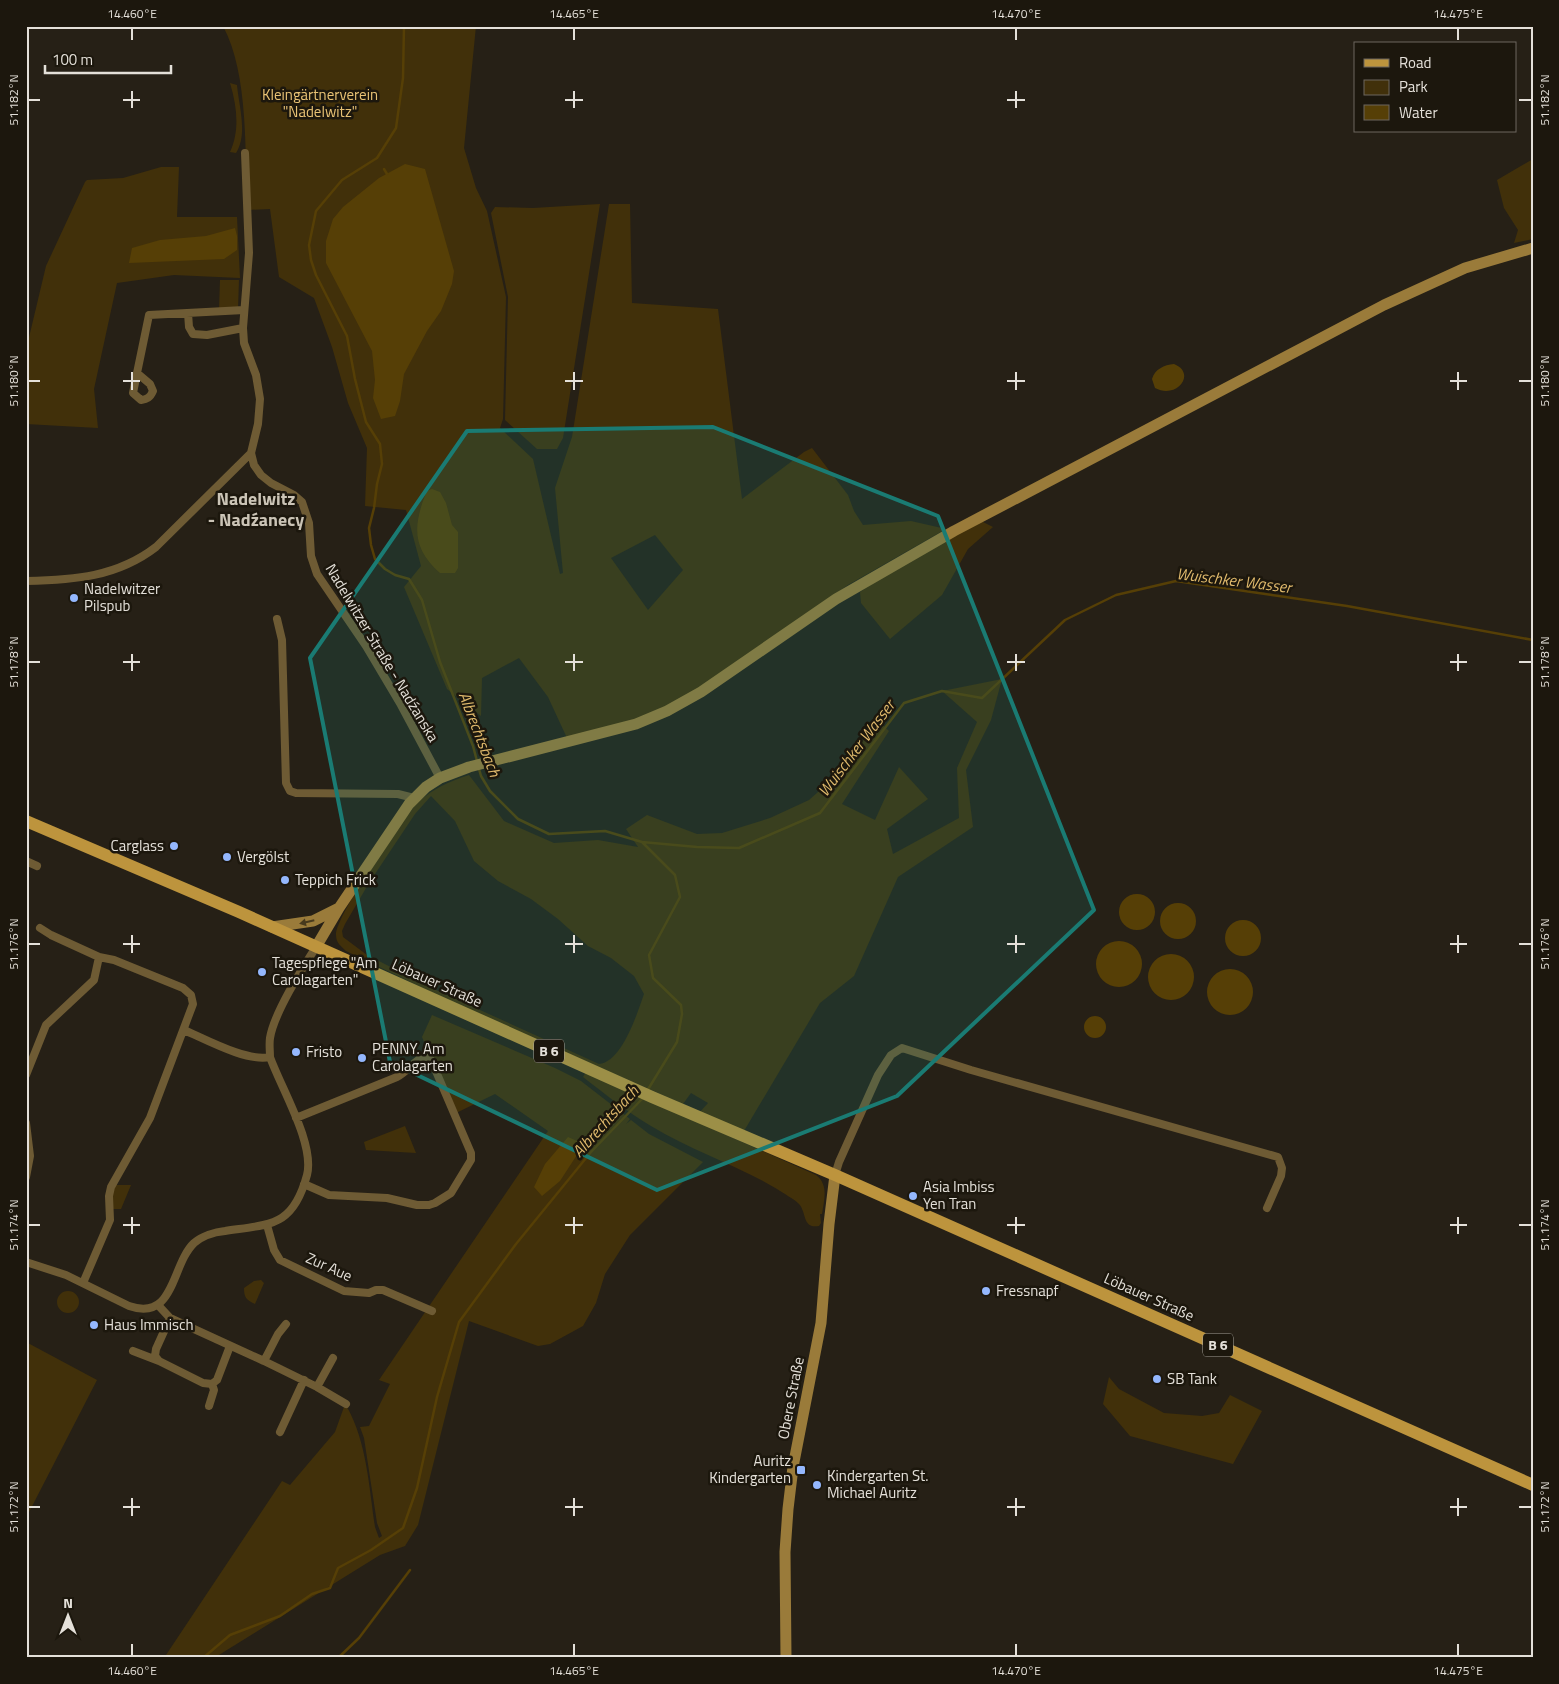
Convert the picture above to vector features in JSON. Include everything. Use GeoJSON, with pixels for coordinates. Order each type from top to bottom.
{"type":"FeatureCollection","features":[{"type":"Feature","properties":{"kind":"main road"},"geometry":{"type":"LineString","coordinates":[[316,947],[339,908],[414,798],[440,778],[497,759],[636,724],[667,711],[701,692],[836,599],[954,531],[1384,305],[1464,268],[1533,248]]}},
{"type":"Feature","properties":{"kind":"main road","name":"Löbauer Straße"},"geometry":{"type":"LineString","coordinates":[[26,821],[272,927],[638,1091],[835,1175],[1533,1485]]}},
{"type":"Feature","properties":{"kind":"main road"},"geometry":{"type":"LineString","coordinates":[[272,927],[313,921],[339,908]]}},
{"type":"Feature","properties":{"kind":"main road","name":"Obere Straße"},"geometry":{"type":"LineString","coordinates":[[786,1658],[785,1552],[788,1509],[794,1459],[821,1323],[828,1224],[835,1175]]}},
{"type":"Feature","properties":{"kind":"street"},"geometry":{"type":"LineString","coordinates":[[26,580],[66,579],[102,574],[138,560],[156,546],[251,453],[258,424],[260,399],[256,375],[244,343],[243,328],[249,253],[245,153]]}},
{"type":"Feature","properties":{"kind":"street"},"geometry":{"type":"LineString","coordinates":[[137,373],[149,315],[244,310]]}},
{"type":"Feature","properties":{"kind":"street"},"geometry":{"type":"LineString","coordinates":[[188,313],[189,327],[193,334],[200,336],[243,328]]}},
{"type":"Feature","properties":{"kind":"street","name":"Nadelwitzer Straße - Nadźanska"},"geometry":{"type":"LineString","coordinates":[[251,453],[254,465],[261,475],[302,502],[309,523],[312,556],[317,574],[366,646],[401,705],[440,778]]}},
{"type":"Feature","properties":{"kind":"street"},"geometry":{"type":"LineString","coordinates":[[277,619],[282,640],[286,783],[290,791],[296,794],[398,794],[414,798]]}},
{"type":"Feature","properties":{"kind":"street"},"geometry":{"type":"LineString","coordinates":[[26,861],[37,866]]}},
{"type":"Feature","properties":{"kind":"street"},"geometry":{"type":"LineString","coordinates":[[40,928],[99,957],[114,960],[188,991],[193,998],[193,1004],[184,1030],[150,1118],[111,1187],[109,1196],[110,1220],[83,1283]]}},
{"type":"Feature","properties":{"kind":"street"},"geometry":{"type":"LineString","coordinates":[[26,1262],[66,1275],[139,1310],[146,1309],[158,1306],[164,1300],[184,1258],[194,1243],[212,1233],[266,1225],[279,1220],[291,1211],[308,1173],[309,1156],[296,1118],[278,1080],[270,1057],[270,1037],[274,1024],[316,947]]}},
{"type":"Feature","properties":{"kind":"street"},"geometry":{"type":"LineString","coordinates":[[26,1075],[46,1024],[94,980],[99,957]]}},
{"type":"Feature","properties":{"kind":"street"},"geometry":{"type":"LineString","coordinates":[[184,1030],[250,1058],[263,1059],[270,1057]]}},
{"type":"Feature","properties":{"kind":"street"},"geometry":{"type":"LineString","coordinates":[[835,1175],[878,1075],[891,1054],[902,1048],[971,1070],[1278,1157],[1282,1168],[1281,1176],[1267,1208]]}},
{"type":"Feature","properties":{"kind":"street"},"geometry":{"type":"LineString","coordinates":[[296,1118],[397,1077],[406,1072],[417,1060],[425,1056],[431,1060],[471,1153],[471,1160],[450,1193],[429,1205],[417,1205],[386,1198],[329,1194],[304,1184]]}},
{"type":"Feature","properties":{"kind":"street"},"geometry":{"type":"LineString","coordinates":[[26,1123],[30,1156],[26,1177]]}},
{"type":"Feature","properties":{"kind":"street","name":"Zur Aue"},"geometry":{"type":"LineString","coordinates":[[266,1225],[274,1250],[280,1260],[344,1291],[369,1293],[383,1290],[432,1310]]}},
{"type":"Feature","properties":{"kind":"street"},"geometry":{"type":"LineString","coordinates":[[158,1306],[170,1318],[304,1380],[346,1404]]}},
{"type":"Feature","properties":{"kind":"street"},"geometry":{"type":"LineString","coordinates":[[159,1361],[155,1356],[156,1349],[170,1318]]}},
{"type":"Feature","properties":{"kind":"street"},"geometry":{"type":"LineString","coordinates":[[264,1361],[278,1334],[286,1324]]}},
{"type":"Feature","properties":{"kind":"street"},"geometry":{"type":"LineString","coordinates":[[133,1351],[159,1361],[203,1383],[212,1384],[217,1380],[230,1346]]}},
{"type":"Feature","properties":{"kind":"street"},"geometry":{"type":"LineString","coordinates":[[317,1387],[332,1358]]}},
{"type":"Feature","properties":{"kind":"street"},"geometry":{"type":"LineString","coordinates":[[280,1432],[304,1380]]}},
{"type":"Feature","properties":{"kind":"street"},"geometry":{"type":"LineString","coordinates":[[209,1406],[214,1390],[212,1384]]}},
{"type":"Feature","properties":{"kind":"highlighted area"},"geometry":{"type":"Polygon","coordinates":[[[713,427],[938,516],[1094,910],[897,1096],[657,1190],[390,1062],[310,658],[467,431],[713,427]]]}},
{"type":"Feature","properties":{"kind":"green space","name":"Kleingärtnerverein \"Nadelwitz\""},"geometry":{"type":"Polygon","coordinates":[[[223,26],[476,26],[464,148],[476,188],[487,211],[506,297],[503,419],[500,428],[533,459],[560,574],[563,573],[555,488],[572,437],[609,204],[630,204],[632,303],[718,309],[742,499],[812,448],[848,495],[854,511],[863,525],[911,521],[946,529],[848,585],[758,649],[677,703],[639,719],[567,738],[548,697],[519,658],[482,678],[481,716],[447,689],[404,587],[421,566],[406,510],[365,506],[367,448],[348,403],[332,347],[314,298],[279,277],[270,209],[247,210],[244,116],[237,67],[223,26]],[[655,535],[611,558],[648,610],[683,570],[655,535]]]}},
{"type":"Feature","properties":{"kind":"green space"},"geometry":{"type":"Polygon","coordinates":[[[230,83],[237,85],[242,120],[242,137],[236,153],[230,152],[235,135],[236,118],[230,83]]]}},
{"type":"Feature","properties":{"kind":"green space"},"geometry":{"type":"Polygon","coordinates":[[[1533,159],[1533,239],[1514,243],[1518,230],[1504,208],[1497,180],[1533,159]]]}},
{"type":"Feature","properties":{"kind":"green space"},"geometry":{"type":"Polygon","coordinates":[[[161,167],[179,167],[177,217],[237,217],[240,278],[174,275],[117,283],[94,389],[98,428],[26,424],[26,350],[46,266],[85,182],[87,180],[123,178],[161,167]]]}},
{"type":"Feature","properties":{"kind":"green space"},"geometry":{"type":"Polygon","coordinates":[[[600,204],[563,438],[557,449],[537,449],[505,420],[508,297],[491,213],[495,207],[533,208],[600,204]]]}},
{"type":"Feature","properties":{"kind":"green space"},"geometry":{"type":"Polygon","coordinates":[[[220,280],[239,280],[238,309],[219,310],[220,280]]]}},
{"type":"Feature","properties":{"kind":"green space"},"geometry":{"type":"Polygon","coordinates":[[[981,521],[993,527],[968,549],[942,595],[890,639],[861,603],[860,592],[891,571],[981,521]]]}},
{"type":"Feature","properties":{"kind":"green space"},"geometry":{"type":"Polygon","coordinates":[[[1002,679],[991,720],[966,770],[973,827],[898,877],[854,976],[820,1003],[744,1131],[700,1112],[708,1103],[691,1093],[683,1104],[450,1001],[346,951],[337,940],[336,935],[339,924],[357,890],[384,848],[417,803],[441,786],[469,775],[504,821],[554,843],[598,840],[638,847],[626,829],[647,815],[697,834],[722,833],[770,818],[809,800],[843,770],[877,720],[889,731],[842,804],[875,820],[899,767],[928,799],[887,829],[893,854],[959,818],[957,768],[977,722],[942,691],[1002,679]],[[431,796],[415,814],[369,883],[345,924],[342,931],[343,937],[367,955],[436,990],[599,1064],[607,1061],[615,1055],[628,1036],[644,994],[634,976],[611,958],[588,946],[558,919],[531,899],[498,881],[474,861],[455,821],[431,796]]]}},
{"type":"Feature","properties":{"kind":"green space"},"geometry":{"type":"Polygon","coordinates":[[[432,1015],[581,1081],[630,1119],[626,1124],[631,1120],[649,1134],[703,1162],[630,1235],[605,1274],[596,1303],[583,1326],[550,1344],[538,1346],[469,1321],[418,1525],[405,1546],[380,1555],[214,1658],[164,1658],[282,1481],[290,1485],[335,1432],[344,1407],[347,1407],[359,1435],[366,1466],[375,1527],[379,1538],[382,1536],[377,1523],[364,1438],[360,1427],[369,1426],[390,1384],[379,1380],[548,1131],[495,1094],[454,1114],[422,1037],[432,1015]]]}},
{"type":"Feature","properties":{"kind":"green space"},"geometry":{"type":"Polygon","coordinates":[[[586,1072],[816,1175],[823,1183],[825,1193],[822,1214],[820,1214],[821,1223],[819,1226],[814,1226],[807,1223],[799,1204],[762,1180],[682,1143],[642,1121],[583,1077],[586,1072]]]}},
{"type":"Feature","properties":{"kind":"green space"},"geometry":{"type":"Polygon","coordinates":[[[405,1126],[416,1153],[366,1150],[364,1142],[405,1126]]]}},
{"type":"Feature","properties":{"kind":"green space"},"geometry":{"type":"Polygon","coordinates":[[[115,1185],[131,1185],[121,1209],[113,1209],[112,1194],[115,1185]]]}},
{"type":"Feature","properties":{"kind":"green space"},"geometry":{"type":"Polygon","coordinates":[[[261,1280],[264,1283],[255,1304],[246,1298],[244,1288],[254,1281],[261,1280]]]}},
{"type":"Feature","properties":{"kind":"green space"},"geometry":{"type":"Polygon","coordinates":[[[68,1291],[78,1298],[79,1302],[72,1312],[68,1313],[58,1306],[57,1302],[64,1292],[68,1291]]]}},
{"type":"Feature","properties":{"kind":"green space"},"geometry":{"type":"Polygon","coordinates":[[[26,1342],[97,1380],[26,1518],[26,1342]]]}},
{"type":"Feature","properties":{"kind":"green space"},"geometry":{"type":"Polygon","coordinates":[[[1109,1377],[1119,1389],[1164,1413],[1202,1416],[1219,1413],[1230,1395],[1262,1411],[1233,1464],[1130,1436],[1103,1404],[1109,1377]]]}},
{"type":"Feature","properties":{"kind":"water"},"geometry":{"type":"Polygon","coordinates":[[[405,164],[425,169],[454,271],[452,284],[441,311],[427,331],[404,374],[400,401],[395,416],[381,419],[373,398],[375,380],[372,351],[326,263],[326,241],[333,219],[343,207],[379,178],[405,164]]]}},
{"type":"Feature","properties":{"kind":"water"},"geometry":{"type":"Polygon","coordinates":[[[235,228],[237,250],[224,259],[129,263],[132,248],[160,240],[206,236],[235,228]]]}},
{"type":"Feature","properties":{"kind":"water"},"geometry":{"type":"Polygon","coordinates":[[[1174,364],[1181,368],[1184,373],[1184,379],[1181,384],[1170,391],[1155,388],[1152,379],[1155,373],[1167,365],[1174,364]]]}},
{"type":"Feature","properties":{"kind":"water"},"geometry":{"type":"Polygon","coordinates":[[[432,489],[440,492],[446,503],[452,525],[458,532],[458,568],[455,573],[440,573],[424,555],[420,545],[417,526],[419,516],[426,493],[432,489]]]}},
{"type":"Feature","properties":{"kind":"water"},"geometry":{"type":"Polygon","coordinates":[[[1137,894],[1149,900],[1155,912],[1149,924],[1137,930],[1125,924],[1119,912],[1125,900],[1137,894]]]}},
{"type":"Feature","properties":{"kind":"water"},"geometry":{"type":"Polygon","coordinates":[[[1178,903],[1190,909],[1196,921],[1190,933],[1178,939],[1166,933],[1160,921],[1166,909],[1178,903]]]}},
{"type":"Feature","properties":{"kind":"water"},"geometry":{"type":"Polygon","coordinates":[[[1243,920],[1256,925],[1261,938],[1256,951],[1243,956],[1230,951],[1225,938],[1230,925],[1243,920]]]}},
{"type":"Feature","properties":{"kind":"water"},"geometry":{"type":"Polygon","coordinates":[[[1119,941],[1132,945],[1138,951],[1142,964],[1138,977],[1132,983],[1119,987],[1106,983],[1100,977],[1096,964],[1100,951],[1106,945],[1119,941]]]}},
{"type":"Feature","properties":{"kind":"water"},"geometry":{"type":"Polygon","coordinates":[[[1171,954],[1184,958],[1190,964],[1194,977],[1190,990],[1184,996],[1171,1000],[1158,996],[1152,990],[1148,977],[1152,964],[1158,958],[1171,954]]]}},
{"type":"Feature","properties":{"kind":"water"},"geometry":{"type":"Polygon","coordinates":[[[1230,969],[1243,973],[1249,979],[1253,992],[1249,1005],[1243,1011],[1230,1015],[1217,1011],[1211,1005],[1207,992],[1211,979],[1217,973],[1230,969]]]}},
{"type":"Feature","properties":{"kind":"water"},"geometry":{"type":"Polygon","coordinates":[[[1095,1016],[1103,1019],[1106,1027],[1103,1035],[1095,1038],[1087,1035],[1084,1027],[1087,1019],[1095,1016]]]}},
{"type":"Feature","properties":{"kind":"water"},"geometry":{"type":"Polygon","coordinates":[[[568,1137],[584,1144],[560,1181],[542,1196],[534,1187],[545,1164],[568,1137]]]}},
{"type":"Feature","properties":{"kind":"waterway","name":"Albrechtsbach"},"geometry":{"type":"LineString","coordinates":[[404,26],[403,78],[396,128],[377,158],[342,180],[316,211],[309,245],[316,275],[347,336],[366,422],[380,444],[382,464],[369,528],[375,559],[385,569],[395,575],[409,579],[422,600],[440,662],[473,746],[477,761]]}},
{"type":"Feature","properties":{"kind":"waterway"},"geometry":{"type":"LineString","coordinates":[[384,169],[387,174]]}},
{"type":"Feature","properties":{"kind":"waterway","name":"Wuischker Wasser"},"geometry":{"type":"LineString","coordinates":[[642,842],[697,847],[739,848],[820,813],[904,703],[942,691],[982,698],[1065,620],[1116,595],[1176,581],[1347,606],[1533,640]]}},
{"type":"Feature","properties":{"kind":"waterway","name":"Albrechtsbach"},"geometry":{"type":"LineString","coordinates":[[479,769],[490,791],[518,819],[549,834],[605,831],[642,842],[675,875],[680,897],[649,955],[653,978],[681,1005],[682,1014],[677,1042],[647,1091]]}},
{"type":"Feature","properties":{"kind":"waterway","name":"Albrechtsbach"},"geometry":{"type":"LineString","coordinates":[[203,1658],[230,1635],[280,1616],[312,1594],[330,1588],[338,1568],[371,1550],[403,1528],[417,1488],[437,1397],[459,1322],[516,1244],[591,1152],[643,1098]]}},
{"type":"Feature","properties":{"kind":"waterway"},"geometry":{"type":"LineString","coordinates":[[338,1658],[359,1638],[410,1570]]}},
{"type":"Feature","properties":{"kind":"place","name":"Nadelwitzer Pilspub"},"geometry":{"type":"Point","coordinates":[74,598]}},
{"type":"Feature","properties":{"kind":"place","name":"Carglass"},"geometry":{"type":"Point","coordinates":[174,846]}},
{"type":"Feature","properties":{"kind":"place","name":"Vergölst"},"geometry":{"type":"Point","coordinates":[227,857]}},
{"type":"Feature","properties":{"kind":"place","name":"Teppich Frick"},"geometry":{"type":"Point","coordinates":[285,880]}},
{"type":"Feature","properties":{"kind":"place","name":"Tagespflege \"Am Carolagarten\""},"geometry":{"type":"Point","coordinates":[262,972]}},
{"type":"Feature","properties":{"kind":"place","name":"Fristo"},"geometry":{"type":"Point","coordinates":[296,1052]}},
{"type":"Feature","properties":{"kind":"place","name":"PENNY. Am Carolagarten"},"geometry":{"type":"Point","coordinates":[362,1058]}},
{"type":"Feature","properties":{"kind":"place","name":"Asia Imbiss Yen Tran"},"geometry":{"type":"Point","coordinates":[913,1196]}},
{"type":"Feature","properties":{"kind":"place","name":"Fressnapf"},"geometry":{"type":"Point","coordinates":[986,1291]}},
{"type":"Feature","properties":{"kind":"place","name":"Haus Immisch"},"geometry":{"type":"Point","coordinates":[94,1325]}},
{"type":"Feature","properties":{"kind":"place","name":"SB Tank"},"geometry":{"type":"Point","coordinates":[1157,1379]}},
{"type":"Feature","properties":{"kind":"place","name":"Auritz Kindergarten"},"geometry":{"type":"Point","coordinates":[801,1470]}},
{"type":"Feature","properties":{"kind":"place","name":"Kindergarten St. Michael Auritz"},"geometry":{"type":"Point","coordinates":[817,1485]}},
{"type":"Feature","properties":{"kind":"district","name":"Nadelwitz - Nadźanecy"},"geometry":{"type":"Point","coordinates":[256,509]}}]}
